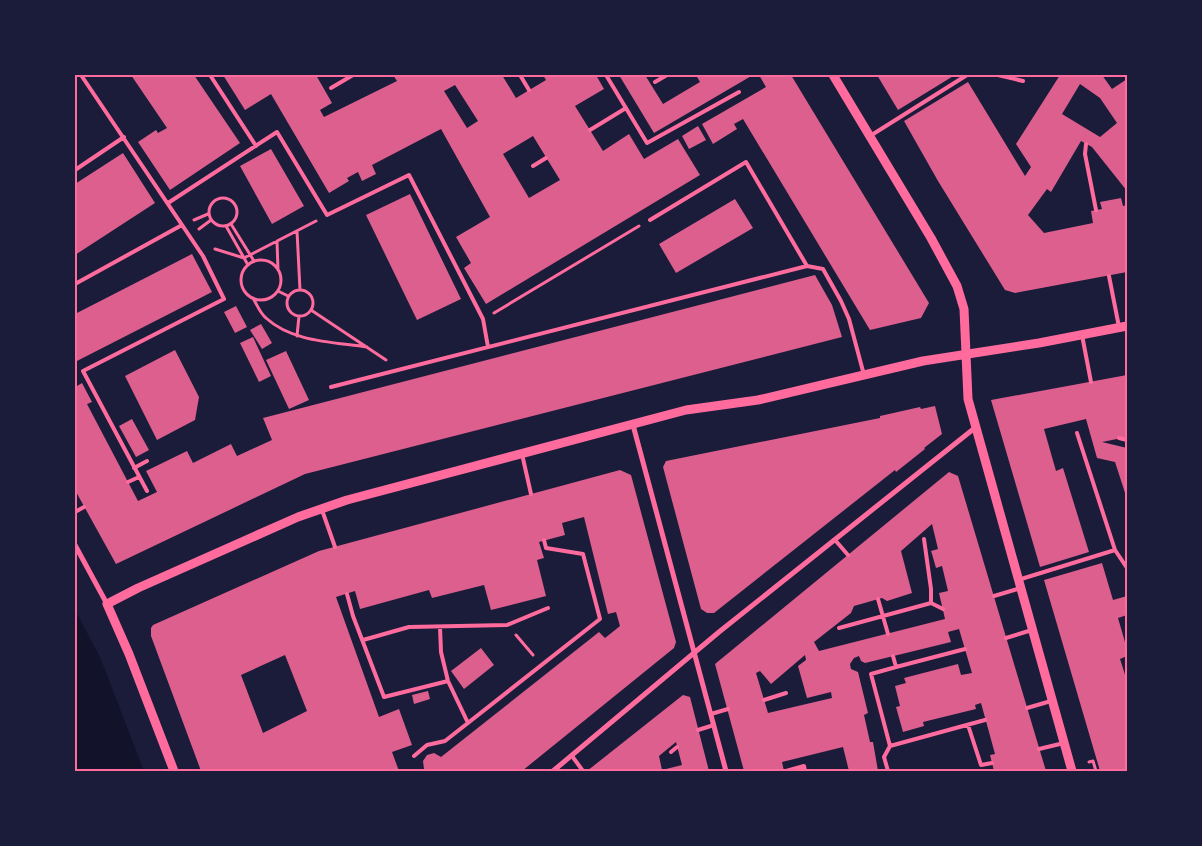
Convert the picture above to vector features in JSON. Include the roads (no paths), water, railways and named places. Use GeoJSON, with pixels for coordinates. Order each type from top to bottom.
{"type":"FeatureCollection","features":[{"type":"Feature","properties":{"kind":"street"},"geometry":{"type":"LineString","coordinates":[[833,75],[931,238],[957,286],[964,309],[968,399],[1072,771]]}},
{"type":"Feature","properties":{"kind":"street"},"geometry":{"type":"LineString","coordinates":[[107,604],[147,584],[321,508],[347,500],[686,410],[758,400],[923,361],[1123,326]]}},
{"type":"Feature","properties":{"kind":"street"},"geometry":{"type":"LineString","coordinates":[[633,424],[726,771]]}},
{"type":"Feature","properties":{"kind":"street"},"geometry":{"type":"LineString","coordinates":[[553,771],[695,653],[976,428]]}},
{"type":"Feature","properties":{"kind":"street"},"geometry":{"type":"LineString","coordinates":[[75,545],[107,604],[129,654],[174,771]]}},
{"type":"Feature","properties":{"kind":"lane"},"geometry":{"type":"LineString","coordinates":[[81,75],[203,256],[224,299],[83,371],[146,491]]}},
{"type":"Feature","properties":{"kind":"lane"},"geometry":{"type":"LineString","coordinates":[[210,75],[256,146]]}},
{"type":"Feature","properties":{"kind":"lane"},"geometry":{"type":"LineString","coordinates":[[331,88],[352,75]]}},
{"type":"Feature","properties":{"kind":"lane"},"geometry":{"type":"LineString","coordinates":[[520,75],[529,90]]}},
{"type":"Feature","properties":{"kind":"lane"},"geometry":{"type":"LineString","coordinates":[[606,75],[647,143],[739,92]]}},
{"type":"Feature","properties":{"kind":"lane"},"geometry":{"type":"LineString","coordinates":[[655,82],[666,75]]}},
{"type":"Feature","properties":{"kind":"lane"},"geometry":{"type":"LineString","coordinates":[[870,136],[967,75]]}},
{"type":"Feature","properties":{"kind":"lane"},"geometry":{"type":"LineString","coordinates":[[998,75],[1023,82]]}},
{"type":"Feature","properties":{"kind":"lane"},"geometry":{"type":"LineString","coordinates":[[590,130],[626,108]]}},
{"type":"Feature","properties":{"kind":"lane"},"geometry":{"type":"LineString","coordinates":[[168,203],[277,132],[327,215],[409,175],[483,319],[488,346]]}},
{"type":"Feature","properties":{"kind":"lane"},"geometry":{"type":"LineString","coordinates":[[75,170],[124,137]]}},
{"type":"Feature","properties":{"kind":"lane"},"geometry":{"type":"LineString","coordinates":[[1086,144],[1085,154],[1096,210]]}},
{"type":"Feature","properties":{"kind":"lane"},"geometry":{"type":"LineString","coordinates":[[533,166],[546,158]]}},
{"type":"Feature","properties":{"kind":"lane"},"geometry":{"type":"LineString","coordinates":[[650,220],[746,162],[807,266]]}},
{"type":"Feature","properties":{"kind":"lane"},"geometry":{"type":"LineString","coordinates":[[75,284],[182,224]]}},
{"type":"Feature","properties":{"kind":"lane"},"geometry":{"type":"LineString","coordinates":[[330,387],[807,266],[823,269],[841,301],[849,319],[864,375]]}},
{"type":"Feature","properties":{"kind":"lane"},"geometry":{"type":"LineString","coordinates":[[1109,276],[1123,326]]}},
{"type":"Feature","properties":{"kind":"lane"},"geometry":{"type":"LineString","coordinates":[[1082,334],[1091,382]]}},
{"type":"Feature","properties":{"kind":"lane"},"geometry":{"type":"LineString","coordinates":[[1077,433],[1115,550],[1127,568]]}},
{"type":"Feature","properties":{"kind":"lane"},"geometry":{"type":"LineString","coordinates":[[1119,438],[1127,440]]}},
{"type":"Feature","properties":{"kind":"lane"},"geometry":{"type":"LineString","coordinates":[[522,454],[531,494]]}},
{"type":"Feature","properties":{"kind":"lane"},"geometry":{"type":"LineString","coordinates":[[134,468],[147,461]]}},
{"type":"Feature","properties":{"kind":"lane"},"geometry":{"type":"LineString","coordinates":[[128,482],[139,477]]}},
{"type":"Feature","properties":{"kind":"lane"},"geometry":{"type":"LineString","coordinates":[[75,512],[84,507]]}},
{"type":"Feature","properties":{"kind":"lane"},"geometry":{"type":"LineString","coordinates":[[321,508],[335,547]]}},
{"type":"Feature","properties":{"kind":"lane"},"geometry":{"type":"LineString","coordinates":[[924,538],[931,589],[930,603]]}},
{"type":"Feature","properties":{"kind":"lane"},"geometry":{"type":"LineString","coordinates":[[414,756],[427,745],[445,741],[600,619],[582,554],[546,548],[544,540]]}},
{"type":"Feature","properties":{"kind":"lane"},"geometry":{"type":"LineString","coordinates":[[835,540],[848,555]]}},
{"type":"Feature","properties":{"kind":"lane"},"geometry":{"type":"LineString","coordinates":[[994,596],[1020,584],[1115,550]]}},
{"type":"Feature","properties":{"kind":"lane"},"geometry":{"type":"LineString","coordinates":[[347,594],[384,697],[448,681]]}},
{"type":"Feature","properties":{"kind":"lane"},"geometry":{"type":"LineString","coordinates":[[878,599],[888,634]]}},
{"type":"Feature","properties":{"kind":"lane"},"geometry":{"type":"LineString","coordinates":[[839,628],[930,603],[943,609]]}},
{"type":"Feature","properties":{"kind":"lane"},"geometry":{"type":"LineString","coordinates":[[363,640],[409,627],[507,625],[548,608]]}},
{"type":"Feature","properties":{"kind":"lane"},"geometry":{"type":"LineString","coordinates":[[440,627],[441,652],[448,681],[468,723]]}},
{"type":"Feature","properties":{"kind":"lane"},"geometry":{"type":"LineString","coordinates":[[1006,638],[1032,630]]}},
{"type":"Feature","properties":{"kind":"lane"},"geometry":{"type":"LineString","coordinates":[[888,771],[884,757],[890,746],[871,674],[965,649]]}},
{"type":"Feature","properties":{"kind":"lane"},"geometry":{"type":"LineString","coordinates":[[894,656],[896,667]]}},
{"type":"Feature","properties":{"kind":"lane"},"geometry":{"type":"LineString","coordinates":[[764,700],[786,694]]}},
{"type":"Feature","properties":{"kind":"lane"},"geometry":{"type":"LineString","coordinates":[[1027,708],[1052,701]]}},
{"type":"Feature","properties":{"kind":"lane"},"geometry":{"type":"LineString","coordinates":[[711,714],[728,710]]}},
{"type":"Feature","properties":{"kind":"lane"},"geometry":{"type":"LineString","coordinates":[[890,746],[985,720]]}},
{"type":"Feature","properties":{"kind":"lane"},"geometry":{"type":"LineString","coordinates":[[698,730],[714,725]]}},
{"type":"Feature","properties":{"kind":"lane"},"geometry":{"type":"LineString","coordinates":[[968,725],[981,765],[992,762]]}},
{"type":"Feature","properties":{"kind":"lane"},"geometry":{"type":"LineString","coordinates":[[1039,750],[1064,743]]}},
{"type":"Feature","properties":{"kind":"lane"},"geometry":{"type":"LineString","coordinates":[[671,752],[677,747]]}},
{"type":"Feature","properties":{"kind":"lane"},"geometry":{"type":"LineString","coordinates":[[572,756],[583,771]]}},
{"type":"Feature","properties":{"kind":"lane"},"geometry":{"type":"LineString","coordinates":[[786,771],[804,766],[805,771]]}}]}
